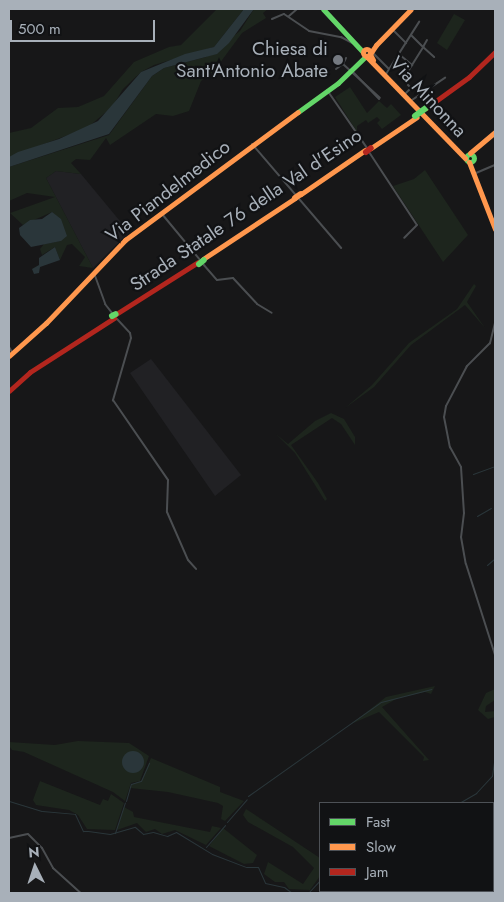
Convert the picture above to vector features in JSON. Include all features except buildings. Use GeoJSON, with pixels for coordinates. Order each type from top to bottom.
{"type":"FeatureCollection","features":[{"type":"Feature","properties":{"kind":"main road","name":"Via Minonna"},"geometry":{"type":"LineString","coordinates":[[323,9],[358,46],[388,72],[411,101],[470,156],[495,229]]}},
{"type":"Feature","properties":{"kind":"main road","name":"Via Minonna"},"geometry":{"type":"LineString","coordinates":[[368,53],[411,9]]}},
{"type":"Feature","properties":{"kind":"main road","name":"Strada Statale 76 della Val d'Esino"},"geometry":{"type":"LineString","coordinates":[[427,109],[479,68],[495,52]]}},
{"type":"Feature","properties":{"kind":"main road","name":"Via Piandelmedico"},"geometry":{"type":"LineString","coordinates":[[10,352],[94,273],[125,240],[162,214],[194,186],[352,71],[368,53]]}},
{"type":"Feature","properties":{"kind":"main road","name":"Strada Statale 76 della Val d'Esino"},"geometry":{"type":"LineString","coordinates":[[9,389],[29,370],[302,195],[416,117],[495,56]]}},
{"type":"Feature","properties":{"kind":"main road"},"geometry":{"type":"LineString","coordinates":[[470,156],[495,132]]}},
{"type":"Feature","properties":{"kind":"street"},"geometry":{"type":"LineString","coordinates":[[289,16],[297,9]]}},
{"type":"Feature","properties":{"kind":"street"},"geometry":{"type":"LineString","coordinates":[[272,19],[282,13],[289,16],[309,32],[341,38],[358,46]]}},
{"type":"Feature","properties":{"kind":"street"},"geometry":{"type":"LineString","coordinates":[[388,72],[419,22]]}},
{"type":"Feature","properties":{"kind":"street"},"geometry":{"type":"LineString","coordinates":[[392,29],[406,43]]}},
{"type":"Feature","properties":{"kind":"street"},"geometry":{"type":"LineString","coordinates":[[411,35],[434,57]]}},
{"type":"Feature","properties":{"kind":"street"},"geometry":{"type":"LineString","coordinates":[[407,73],[427,40]]}},
{"type":"Feature","properties":{"kind":"street"},"geometry":{"type":"LineString","coordinates":[[400,54],[412,65]]}},
{"type":"Feature","properties":{"kind":"street"},"geometry":{"type":"LineString","coordinates":[[336,69],[343,64],[346,58]]}},
{"type":"Feature","properties":{"kind":"street"},"geometry":{"type":"LineString","coordinates":[[343,64],[379,99]]}},
{"type":"Feature","properties":{"kind":"street"},"geometry":{"type":"LineString","coordinates":[[411,101],[445,78]]}},
{"type":"Feature","properties":{"kind":"street"},"geometry":{"type":"LineString","coordinates":[[403,80],[411,88],[405,94]]}},
{"type":"Feature","properties":{"kind":"street"},"geometry":{"type":"LineString","coordinates":[[327,90],[417,225],[404,238]]}},
{"type":"Feature","properties":{"kind":"street"},"geometry":{"type":"LineString","coordinates":[[252,144],[341,248]]}},
{"type":"Feature","properties":{"kind":"street"},"geometry":{"type":"LineString","coordinates":[[475,171],[495,165]]}},
{"type":"Feature","properties":{"kind":"street"},"geometry":{"type":"LineString","coordinates":[[162,214],[217,280],[233,278],[257,304],[272,313]]}},
{"type":"Feature","properties":{"kind":"street"},"geometry":{"type":"LineString","coordinates":[[94,273],[104,304],[130,333],[113,400],[168,480],[167,512],[188,560],[196,569]]}},
{"type":"Feature","properties":{"kind":"street"},"geometry":{"type":"LineString","coordinates":[[495,323],[490,343],[468,366],[446,406],[444,417],[450,447],[461,467],[464,512],[461,537],[466,564],[495,655]]}},
{"type":"Feature","properties":{"kind":"street"},"geometry":{"type":"LineString","coordinates":[[9,838],[28,834],[42,848],[53,868],[81,893]]}},
{"type":"Feature","properties":{"kind":"shaded area"},"geometry":{"type":"Polygon","coordinates":[[[217,9],[244,9],[214,47],[154,65],[141,72],[123,89],[112,107],[87,128],[9,157],[9,133],[31,128],[58,108],[78,107],[104,96],[134,62],[169,47],[181,45],[217,9]]]}},
{"type":"Feature","properties":{"kind":"shaded area"},"geometry":{"type":"Polygon","coordinates":[[[244,9],[254,9],[229,43],[217,54],[164,68],[152,76],[109,134],[9,167],[9,157],[18,152],[59,139],[98,121],[141,72],[185,54],[214,47],[244,9]]]}},
{"type":"Feature","properties":{"kind":"shaded area"},"geometry":{"type":"Polygon","coordinates":[[[254,9],[268,9],[263,13],[266,18],[242,33],[214,71],[201,81],[189,111],[173,116],[156,114],[110,145],[106,138],[90,160],[76,159],[71,163],[81,174],[56,171],[46,178],[93,268],[79,266],[85,257],[72,244],[67,245],[60,260],[55,247],[42,255],[40,249],[44,244],[61,241],[52,212],[23,225],[10,213],[55,197],[27,193],[9,201],[9,167],[109,135],[152,76],[164,68],[206,57],[240,31],[254,9]]]}},
{"type":"Feature","properties":{"kind":"shaded area"},"geometry":{"type":"Polygon","coordinates":[[[454,14],[465,20],[447,50],[437,43],[454,14]]]}},
{"type":"Feature","properties":{"kind":"shaded area"},"geometry":{"type":"Polygon","coordinates":[[[350,87],[367,113],[379,101],[387,108],[391,104],[401,115],[382,129],[377,123],[380,120],[377,117],[368,123],[366,120],[357,126],[357,132],[335,97],[350,87]]]}},
{"type":"Feature","properties":{"kind":"shaded area"},"geometry":{"type":"Polygon","coordinates":[[[425,170],[468,235],[443,262],[393,186],[414,179],[425,170]]]}},
{"type":"Feature","properties":{"kind":"shaded area"},"geometry":{"type":"Polygon","coordinates":[[[56,171],[81,174],[129,232],[93,268],[46,178],[56,171]]]}},
{"type":"Feature","properties":{"kind":"shaded area"},"geometry":{"type":"Polygon","coordinates":[[[52,212],[61,219],[67,236],[61,241],[31,247],[20,235],[19,228],[30,220],[42,219],[52,212]]]}},
{"type":"Feature","properties":{"kind":"shaded area"},"geometry":{"type":"Polygon","coordinates":[[[55,247],[60,260],[40,267],[39,273],[34,274],[32,269],[39,265],[39,258],[55,247]]]}},
{"type":"Feature","properties":{"kind":"shaded area"},"geometry":{"type":"Polygon","coordinates":[[[474,284],[476,286],[467,302],[485,328],[465,305],[411,345],[374,387],[345,408],[372,385],[409,343],[457,309],[474,284]]]}},
{"type":"Feature","properties":{"kind":"shaded area"},"geometry":{"type":"Polygon","coordinates":[[[151,359],[241,475],[215,496],[130,373],[151,359]]]}},
{"type":"Feature","properties":{"kind":"shaded area"},"geometry":{"type":"Polygon","coordinates":[[[331,413],[344,419],[355,437],[355,445],[341,424],[332,418],[291,445],[318,483],[327,499],[325,501],[295,453],[276,434],[288,444],[315,421],[331,413]]]}},
{"type":"Feature","properties":{"kind":"shaded area"},"geometry":{"type":"Polygon","coordinates":[[[435,686],[431,694],[425,692],[398,698],[382,707],[429,760],[423,761],[424,757],[379,712],[351,724],[386,697],[435,686]]]}},
{"type":"Feature","properties":{"kind":"shaded area"},"geometry":{"type":"Polygon","coordinates":[[[495,689],[495,700],[486,706],[485,712],[495,711],[495,717],[488,719],[478,710],[486,693],[495,689]]]}},
{"type":"Feature","properties":{"kind":"shaded area"},"geometry":{"type":"Polygon","coordinates":[[[78,741],[129,743],[149,756],[140,781],[131,783],[125,801],[113,792],[24,752],[12,750],[9,746],[9,742],[55,745],[78,741]]]}},
{"type":"Feature","properties":{"kind":"shaded area"},"geometry":{"type":"Polygon","coordinates":[[[133,751],[141,754],[144,762],[141,770],[133,773],[125,770],[122,762],[125,754],[133,751]]]}},
{"type":"Feature","properties":{"kind":"shaded area"},"geometry":{"type":"Polygon","coordinates":[[[151,758],[220,787],[220,792],[244,801],[225,821],[221,819],[223,806],[218,803],[168,792],[130,788],[132,784],[141,781],[151,758]]]}},
{"type":"Feature","properties":{"kind":"shaded area"},"geometry":{"type":"Polygon","coordinates":[[[40,781],[100,805],[103,799],[108,801],[111,794],[124,803],[115,830],[87,829],[78,815],[69,810],[36,805],[33,800],[40,781]]]}},
{"type":"Feature","properties":{"kind":"shaded area"},"geometry":{"type":"Polygon","coordinates":[[[124,807],[133,812],[134,817],[210,832],[212,826],[221,828],[206,845],[175,830],[162,834],[155,829],[146,832],[137,823],[117,830],[124,807]]]}},
{"type":"Feature","properties":{"kind":"shaded area"},"geometry":{"type":"Polygon","coordinates":[[[246,809],[319,857],[319,877],[310,890],[289,889],[284,882],[275,882],[264,874],[268,862],[303,884],[314,868],[293,847],[248,822],[243,815],[246,809]]]}},
{"type":"Feature","properties":{"kind":"shaded area"},"geometry":{"type":"Polygon","coordinates":[[[223,828],[257,855],[253,863],[244,864],[209,846],[223,828]]]}},
{"type":"Feature","properties":{"kind":"waterway"},"geometry":{"type":"LineString","coordinates":[[473,474],[495,466]]}},
{"type":"Feature","properties":{"kind":"waterway"},"geometry":{"type":"LineString","coordinates":[[477,516],[491,508]]}},
{"type":"Feature","properties":{"kind":"waterway"},"geometry":{"type":"LineString","coordinates":[[487,565],[495,558]]}},
{"type":"Feature","properties":{"kind":"waterway"},"geometry":{"type":"LineString","coordinates":[[248,796],[381,702],[431,689]]}},
{"type":"Feature","properties":{"kind":"waterway"},"geometry":{"type":"LineString","coordinates":[[461,802],[476,793],[492,776],[495,755]]}},
{"type":"Feature","properties":{"kind":"waterway"},"geometry":{"type":"LineString","coordinates":[[126,801],[131,784],[141,781],[149,763]]}},
{"type":"Feature","properties":{"kind":"waterway"},"geometry":{"type":"LineString","coordinates":[[227,822],[247,799]]}},
{"type":"Feature","properties":{"kind":"waterway"},"geometry":{"type":"LineString","coordinates":[[9,801],[42,811],[75,814],[83,831],[110,834],[135,827],[143,834],[153,832],[167,836],[176,832],[212,854],[246,867],[258,867],[265,883],[284,887],[292,893]]}},
{"type":"Feature","properties":{"kind":"waterway"},"geometry":{"type":"LineString","coordinates":[[115,833],[125,803]]}},
{"type":"Feature","properties":{"kind":"waterway"},"geometry":{"type":"LineString","coordinates":[[206,847],[225,825]]}},
{"type":"Feature","properties":{"kind":"waterway"},"geometry":{"type":"LineString","coordinates":[[308,893],[319,881]]}},
{"type":"Feature","properties":{"kind":"waterway"},"geometry":{"type":"LineString","coordinates":[[293,893],[307,893]]}},
{"type":"Feature","properties":{"kind":"traffic: fast"},"geometry":{"type":"LineString","coordinates":[[323,9],[363,52]]}},
{"type":"Feature","properties":{"kind":"traffic: fast"},"geometry":{"type":"LineString","coordinates":[[298,112],[338,83],[365,57]]}},
{"type":"Feature","properties":{"kind":"traffic: fast"},"geometry":{"type":"LineString","coordinates":[[415,116],[426,108]]}},
{"type":"Feature","properties":{"kind":"traffic: fast"},"geometry":{"type":"LineString","coordinates":[[470,154],[474,158],[470,162],[466,158],[470,154]]}},
{"type":"Feature","properties":{"kind":"traffic: fast"},"geometry":{"type":"LineString","coordinates":[[199,264],[204,260]]}},
{"type":"Feature","properties":{"kind":"traffic: fast"},"geometry":{"type":"LineString","coordinates":[[112,316],[116,314]]}},
{"type":"Feature","properties":{"kind":"traffic: slow"},"geometry":{"type":"LineString","coordinates":[[373,60],[370,54],[376,45],[411,9]]}},
{"type":"Feature","properties":{"kind":"traffic: slow"},"geometry":{"type":"LineString","coordinates":[[367,50],[370,53],[367,56],[364,53],[367,50]]}},
{"type":"Feature","properties":{"kind":"traffic: slow"},"geometry":{"type":"LineString","coordinates":[[367,57],[465,158]]}},
{"type":"Feature","properties":{"kind":"traffic: slow"},"geometry":{"type":"LineString","coordinates":[[9,356],[46,323],[125,240],[298,112]]}},
{"type":"Feature","properties":{"kind":"traffic: slow"},"geometry":{"type":"LineString","coordinates":[[371,148],[417,117]]}},
{"type":"Feature","properties":{"kind":"traffic: slow"},"geometry":{"type":"LineString","coordinates":[[470,153],[495,132]]}},
{"type":"Feature","properties":{"kind":"traffic: slow"},"geometry":{"type":"LineString","coordinates":[[301,194],[365,150]]}},
{"type":"Feature","properties":{"kind":"traffic: slow"},"geometry":{"type":"LineString","coordinates":[[469,162],[495,229]]}},
{"type":"Feature","properties":{"kind":"traffic: slow"},"geometry":{"type":"LineString","coordinates":[[295,198],[301,194]]}},
{"type":"Feature","properties":{"kind":"traffic: slow"},"geometry":{"type":"LineString","coordinates":[[203,259],[295,198]]}},
{"type":"Feature","properties":{"kind":"traffic: jam"},"geometry":{"type":"LineString","coordinates":[[426,108],[469,77],[495,52]]}},
{"type":"Feature","properties":{"kind":"traffic: jam"},"geometry":{"type":"LineString","coordinates":[[366,152],[371,148]]}},
{"type":"Feature","properties":{"kind":"traffic: jam"},"geometry":{"type":"LineString","coordinates":[[116,314],[198,262]]}},
{"type":"Feature","properties":{"kind":"traffic: jam"},"geometry":{"type":"LineString","coordinates":[[9,391],[30,372],[114,318]]}},
{"type":"Feature","properties":{"kind":"place","name":"Chiesa di Sant'Antonio Abate"},"geometry":{"type":"Point","coordinates":[338,60]}}]}
